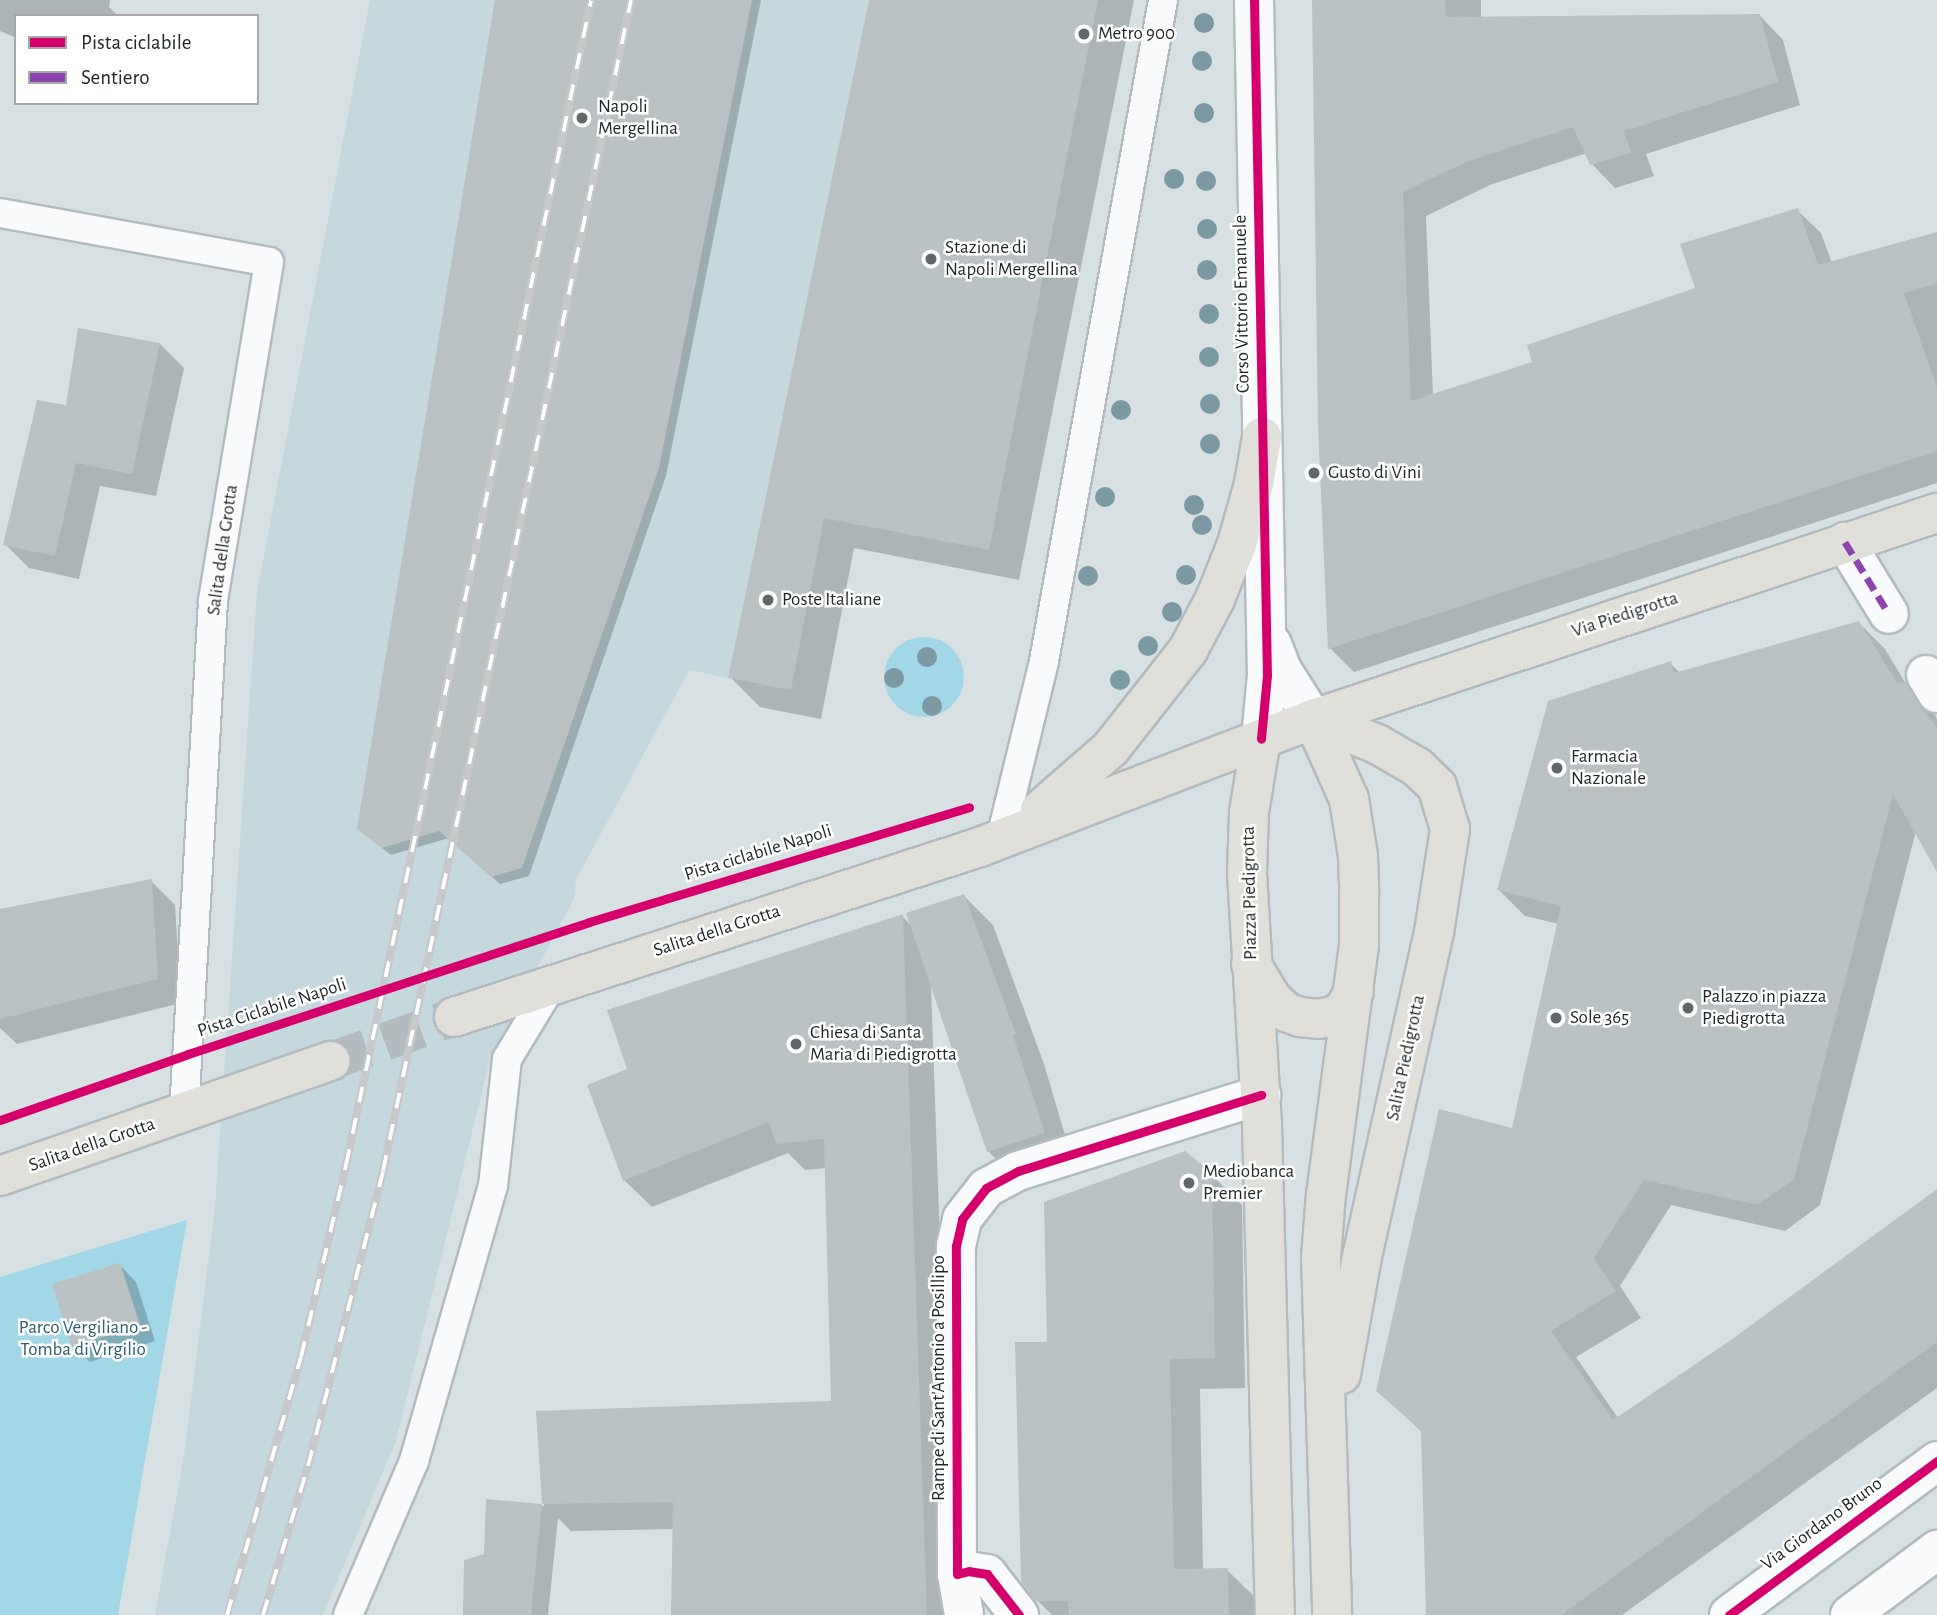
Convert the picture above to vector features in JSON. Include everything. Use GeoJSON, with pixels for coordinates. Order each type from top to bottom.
{"type":"FeatureCollection","features":[{"type":"Feature","properties":{"kind":"main road"},"geometry":{"type":"LineString","coordinates":[[991,842],[1075,782],[1111,748],[1188,650],[1214,599],[1237,544],[1254,484],[1262,438]]}},
{"type":"Feature","properties":{"kind":"main road","name":"Via Piedigrotta"},"geometry":{"type":"LineString","coordinates":[[1261,739],[1312,719],[1937,513]]}},
{"type":"Feature","properties":{"kind":"main road","name":"Salita Piedigrotta"},"geometry":{"type":"LineString","coordinates":[[1312,719],[1341,776],[1354,820],[1359,867],[1359,945],[1322,1244],[1326,1473],[1332,1615]]}},
{"type":"Feature","properties":{"kind":"main road","name":"Salita Piedigrotta"},"geometry":{"type":"LineString","coordinates":[[1312,719],[1377,744],[1417,767],[1437,786],[1450,828],[1434,932],[1350,1316],[1326,1473]]}},
{"type":"Feature","properties":{"kind":"main road","name":"Salita della Grotta"},"geometry":{"type":"LineString","coordinates":[[454,1017],[991,842],[1261,739]]}},
{"type":"Feature","properties":{"kind":"main road","name":"Piazza Piedigrotta"},"geometry":{"type":"LineString","coordinates":[[1261,739],[1247,838],[1251,962],[1261,1095]]}},
{"type":"Feature","properties":{"kind":"main road"},"geometry":{"type":"LineString","coordinates":[[1251,962],[1272,999],[1292,1016],[1328,1018],[1345,1008],[1354,991]]}},
{"type":"Feature","properties":{"kind":"main road","name":"Salita della Grotta"},"geometry":{"type":"LineString","coordinates":[[0,1176],[331,1061]]}},
{"type":"Feature","properties":{"kind":"main road"},"geometry":{"type":"LineString","coordinates":[[1261,1095],[1275,1615]]}},
{"type":"Feature","properties":{"kind":"street","name":"Corso Vittorio Emanuele"},"geometry":{"type":"LineString","coordinates":[[1254,0],[1266,607]]}},
{"type":"Feature","properties":{"kind":"street"},"geometry":{"type":"LineString","coordinates":[[1845,542],[1889,614]]}},
{"type":"Feature","properties":{"kind":"street","name":"Salita Piedigrotta"},"geometry":{"type":"LineString","coordinates":[[1266,607],[1274,650],[1312,719]]}},
{"type":"Feature","properties":{"kind":"street","name":"Piazza Piedigrotta"},"geometry":{"type":"LineString","coordinates":[[1261,739],[1267,692],[1266,607]]}},
{"type":"Feature","properties":{"kind":"street","name":"Rampe di Sant'Antonio a Posillipo"},"geometry":{"type":"LineString","coordinates":[[964,1615],[957,1574],[956,1246],[962,1219],[986,1188],[1018,1171],[1261,1095]]}},
{"type":"Feature","properties":{"kind":"street","name":"Via Giordano Bruno"},"geometry":{"type":"LineString","coordinates":[[1729,1615],[1937,1461]]}},
{"type":"Feature","properties":{"kind":"street"},"geometry":{"type":"LineString","coordinates":[[1850,1615],[1937,1550]]}},
{"type":"Feature","properties":{"kind":"street"},"geometry":{"type":"LineString","coordinates":[[957,1574],[969,1571],[987,1574],[1019,1615]]}},
{"type":"Feature","properties":{"kind":"lane"},"geometry":{"type":"LineString","coordinates":[[991,842],[1044,660],[1163,0]]}},
{"type":"Feature","properties":{"kind":"lane","name":"Salita della Grotta"},"geometry":{"type":"LineString","coordinates":[[0,213],[269,262],[213,601],[184,1113]]}},
{"type":"Feature","properties":{"kind":"lane"},"geometry":{"type":"LineString","coordinates":[[348,1615],[414,1461],[489,1199],[507,1059],[553,983]]}},
{"type":"Feature","properties":{"kind":"shaded area"},"geometry":{"type":"Polygon","coordinates":[[[370,0],[869,0],[728,678],[689,670],[576,880],[574,899],[491,1055],[396,1441],[323,1615],[155,1615],[184,1456],[215,1207],[257,592],[370,0]]]}},
{"type":"Feature","properties":{"kind":"green space"},"geometry":{"type":"Polygon","coordinates":[[[924,637],[939,640],[952,649],[961,662],[964,677],[961,692],[952,705],[939,714],[924,717],[909,714],[896,705],[887,692],[884,677],[887,662],[896,649],[909,640],[924,637]]]}},
{"type":"Feature","properties":{"kind":"green space","name":"Parco Vergiliano - Tomba di Virgilio"},"geometry":{"type":"Polygon","coordinates":[[[187,1220],[118,1615],[0,1615],[0,1277],[187,1220]]]}},
{"type":"Feature","properties":{"kind":"building"},"geometry":{"type":"Polygon","coordinates":[[[495,0],[752,0],[659,468],[522,868],[491,877],[439,831],[382,848],[357,829],[495,0]]]}},
{"type":"Feature","properties":{"kind":"building","name":"Stazione di Napoli Mergellina"},"geometry":{"type":"Polygon","coordinates":[[[869,0],[1098,0],[989,550],[824,518],[791,690],[728,678],[869,0]]]}},
{"type":"Feature","properties":{"kind":"building"},"geometry":{"type":"Polygon","coordinates":[[[1312,0],[1445,0],[1446,17],[1760,14],[1778,82],[1624,131],[1631,153],[1590,165],[1573,127],[1466,162],[1403,192],[1411,401],[1532,362],[1527,345],[1695,288],[1680,244],[1798,208],[1818,265],[1937,232],[1937,283],[1904,293],[1937,388],[1937,451],[1328,649],[1318,426],[1312,0]]]}},
{"type":"Feature","properties":{"kind":"building"},"geometry":{"type":"Polygon","coordinates":[[[78,328],[160,343],[132,474],[76,463],[55,556],[3,545],[37,400],[66,405],[78,328]]]}},
{"type":"Feature","properties":{"kind":"building"},"geometry":{"type":"Polygon","coordinates":[[[1859,621],[1897,683],[1906,681],[1918,704],[1937,727],[1937,872],[1893,794],[1794,1179],[1758,1205],[1644,1180],[1594,1258],[1616,1291],[1551,1331],[1613,1420],[1731,1340],[1937,1189],[1937,1342],[1561,1615],[1426,1615],[1421,1430],[1376,1391],[1439,1109],[1512,1128],[1561,906],[1497,890],[1548,701],[1671,661],[1674,673],[1859,621]]]}},
{"type":"Feature","properties":{"kind":"building"},"geometry":{"type":"Polygon","coordinates":[[[152,879],[158,979],[0,1019],[0,909],[152,879]]]}},
{"type":"Feature","properties":{"kind":"building"},"geometry":{"type":"Polygon","coordinates":[[[964,894],[1016,1034],[1013,1035],[1045,1133],[987,1152],[906,913],[964,894]]]}},
{"type":"Feature","properties":{"kind":"building"},"geometry":{"type":"Polygon","coordinates":[[[903,914],[927,1615],[671,1615],[673,1502],[542,1504],[536,1411],[831,1401],[824,1139],[776,1144],[769,1122],[623,1181],[587,1085],[627,1069],[607,1010],[903,914]]]}},
{"type":"Feature","properties":{"kind":"building"},"geometry":{"type":"Polygon","coordinates":[[[1185,1151],[1212,1173],[1215,1358],[1170,1359],[1174,1569],[1228,1568],[1229,1615],[1069,1615],[1068,1601],[1036,1601],[1021,1582],[1015,1342],[1047,1342],[1044,1202],[1185,1151]]]}},
{"type":"Feature","properties":{"kind":"building"},"geometry":{"type":"Polygon","coordinates":[[[120,1263],[140,1325],[72,1347],[52,1284],[120,1263]]]}},
{"type":"Feature","properties":{"kind":"building"},"geometry":{"type":"Polygon","coordinates":[[[486,1499],[542,1504],[531,1615],[463,1615],[464,1560],[484,1554],[486,1499]]]}},
{"type":"Feature","properties":{"kind":"tunnel"},"geometry":{"type":"LineString","coordinates":[[331,1061],[454,1017]]}},
{"type":"Feature","properties":{"kind":"railway"},"geometry":{"type":"LineString","coordinates":[[227,1615],[301,1357],[346,1165],[591,0]]}},
{"type":"Feature","properties":{"kind":"railway"},"geometry":{"type":"LineString","coordinates":[[263,1615],[308,1466],[383,1171],[631,0]]}},
{"type":"Feature","properties":{"kind":"marked path"},"geometry":{"type":"LineString","coordinates":[[1845,542],[1889,614]]}},
{"type":"Feature","properties":{"kind":"cycle path"},"geometry":{"type":"LineString","coordinates":[[1254,0],[1267,675],[1261,739]]}},
{"type":"Feature","properties":{"kind":"cycle path","name":"Pista ciclabile Napoli"},"geometry":{"type":"LineString","coordinates":[[0,1120],[188,1054],[589,922],[969,807]]}},
{"type":"Feature","properties":{"kind":"cycle path"},"geometry":{"type":"LineString","coordinates":[[1019,1615],[987,1574],[969,1571],[957,1574],[956,1246],[962,1219],[986,1188],[1018,1171],[1261,1095]]}},
{"type":"Feature","properties":{"kind":"cycle path"},"geometry":{"type":"LineString","coordinates":[[1729,1615],[1937,1461]]}},
{"type":"Feature","properties":{"kind":"place","name":"Metro 900"},"geometry":{"type":"Point","coordinates":[1084,34]}},
{"type":"Feature","properties":{"kind":"place","name":"Napoli Mergellina"},"geometry":{"type":"Point","coordinates":[582,118]}},
{"type":"Feature","properties":{"kind":"place","name":"Stazione di Napoli Mergellina"},"geometry":{"type":"Point","coordinates":[931,259]}},
{"type":"Feature","properties":{"kind":"place","name":"Gusto di Vini"},"geometry":{"type":"Point","coordinates":[1314,473]}},
{"type":"Feature","properties":{"kind":"place","name":"Poste Italiane"},"geometry":{"type":"Point","coordinates":[768,600]}},
{"type":"Feature","properties":{"kind":"place","name":"Farmacia Nazionale"},"geometry":{"type":"Point","coordinates":[1557,768]}},
{"type":"Feature","properties":{"kind":"place","name":"Palazzo in piazza Piedigrotta"},"geometry":{"type":"Point","coordinates":[1688,1008]}},
{"type":"Feature","properties":{"kind":"place","name":"Sole 365"},"geometry":{"type":"Point","coordinates":[1556,1018]}},
{"type":"Feature","properties":{"kind":"place","name":"Chiesa di Santa Maria di Piedigrotta"},"geometry":{"type":"Point","coordinates":[796,1044]}},
{"type":"Feature","properties":{"kind":"place","name":"Mediobanca Premier"},"geometry":{"type":"Point","coordinates":[1189,1183]}}]}
